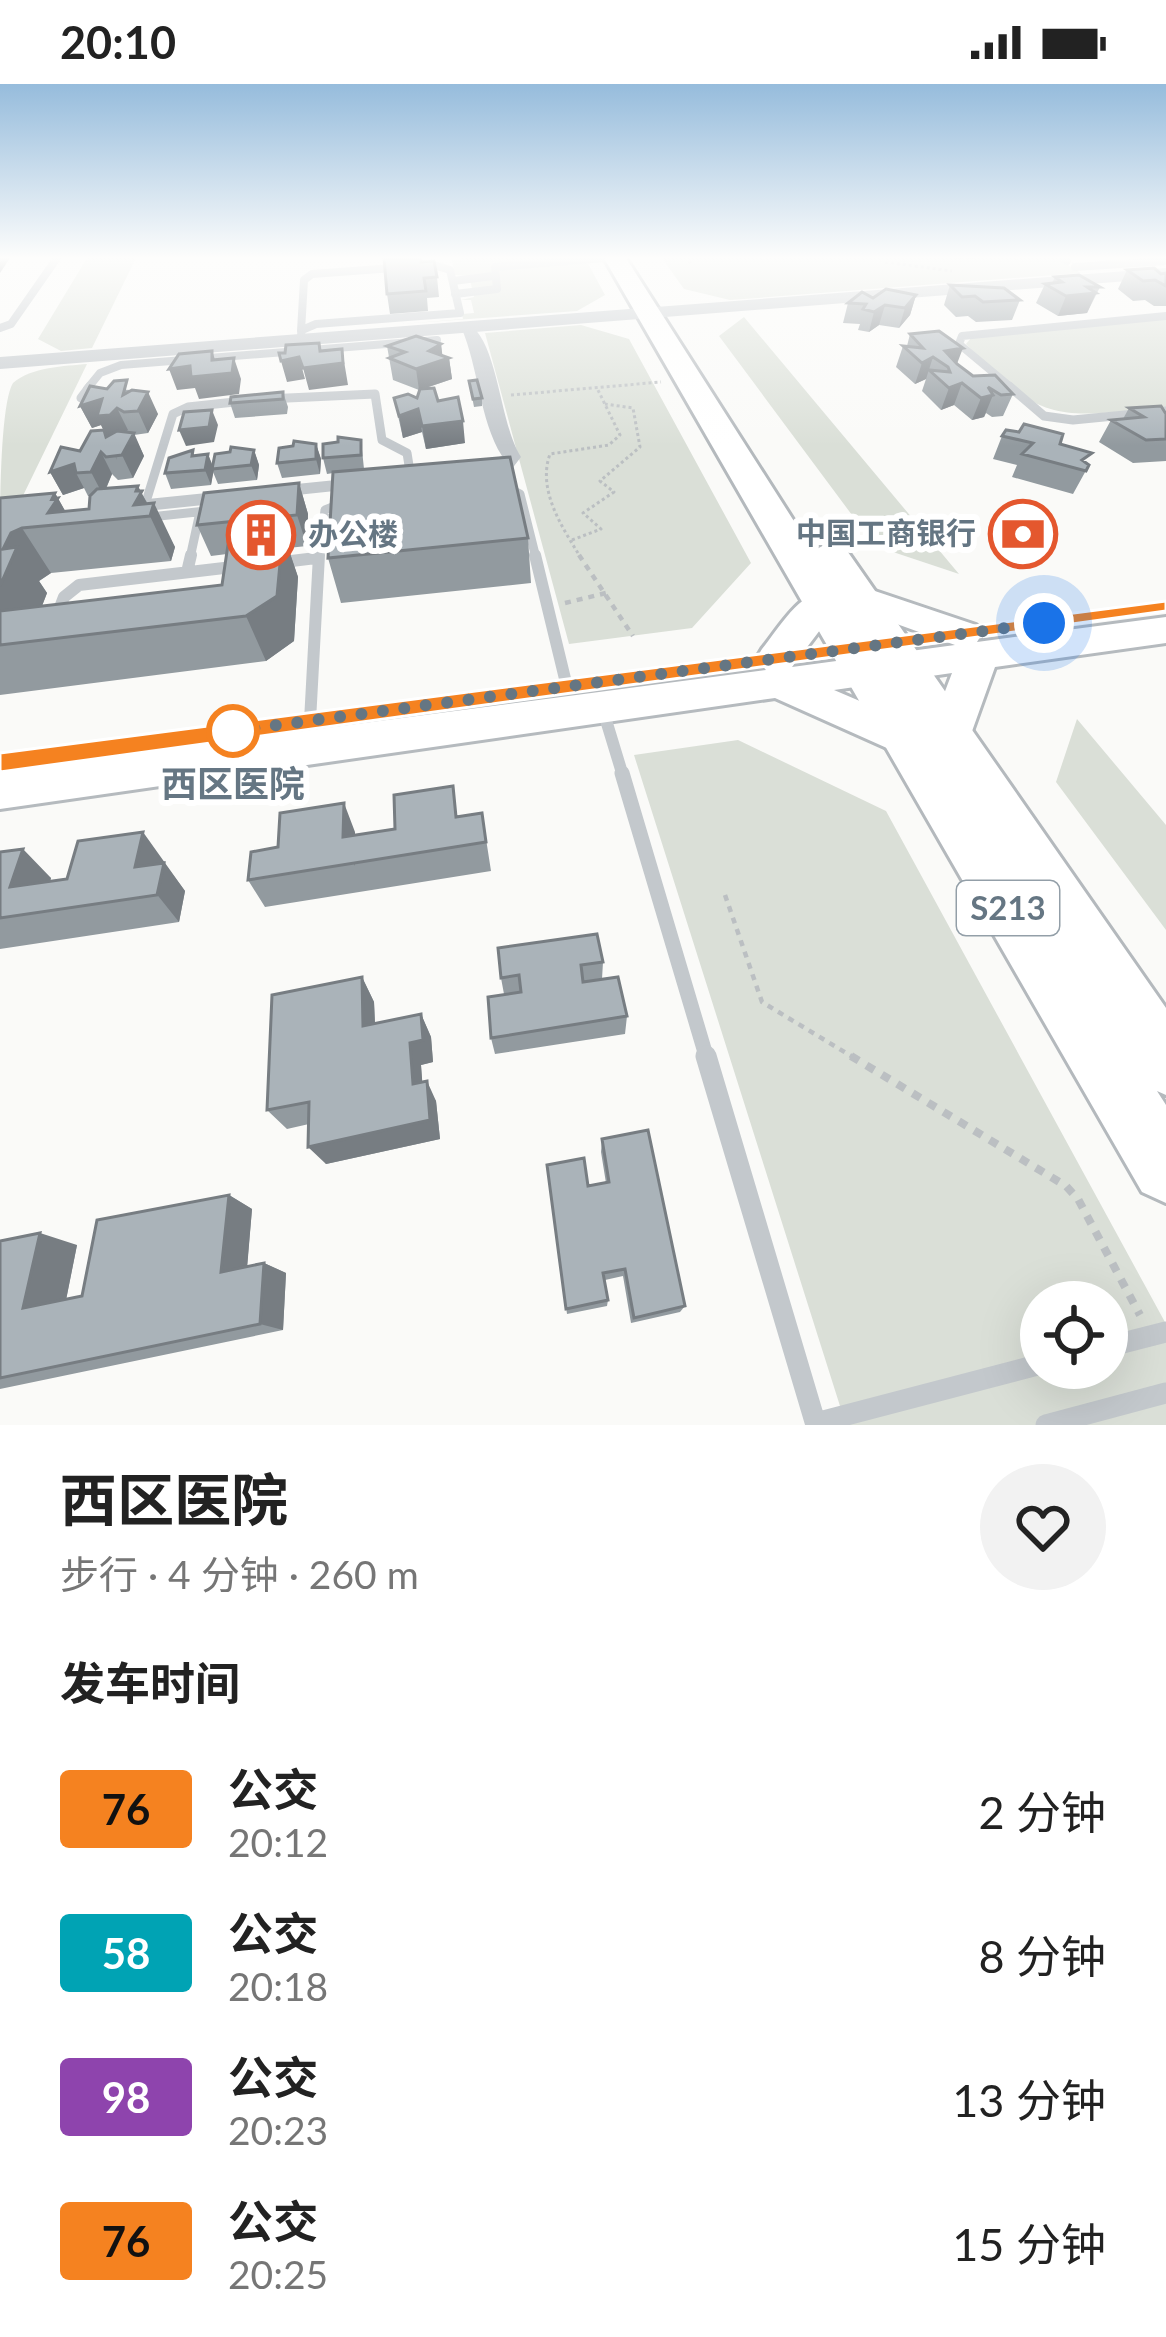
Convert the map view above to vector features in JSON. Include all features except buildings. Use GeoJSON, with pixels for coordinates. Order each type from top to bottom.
{"type":"FeatureCollection","features":[{"type":"Feature","properties":{"kind":"highway"},"geometry":{"type":"LineString","coordinates":[[663,321],[688,380],[865,638]]}},
{"type":"Feature","properties":{"kind":"highway"},"geometry":{"type":"LineString","coordinates":[[664,321],[865,638]]}},
{"type":"Feature","properties":{"kind":"highway","name":"S213"},"geometry":{"type":"LineString","coordinates":[[865,638],[928,738],[1166,1168]]}},
{"type":"Feature","properties":{"kind":"highway","name":"S213"},"geometry":{"type":"LineString","coordinates":[[928,738],[1166,1063]]}},
{"type":"Feature","properties":{"kind":"main road"},"geometry":{"type":"LineString","coordinates":[[778,671],[865,638],[970,645],[1166,607]]}},
{"type":"Feature","properties":{"kind":"main road"},"geometry":{"type":"LineString","coordinates":[[0,790],[778,671],[865,638],[970,645],[1166,630]]}},
{"type":"Feature","properties":{"kind":"main road"},"geometry":{"type":"LineString","coordinates":[[778,671],[928,738],[970,645]]}},
{"type":"Feature","properties":{"kind":"main road"},"geometry":{"type":"LineString","coordinates":[[0,763],[310,721],[585,697]]}},
{"type":"Feature","properties":{"kind":"street"},"geometry":{"type":"LineString","coordinates":[[4,369],[256,352],[301,330],[550,321]]}},
{"type":"Feature","properties":{"kind":"street"},"geometry":{"type":"LineString","coordinates":[[108,516],[145,506],[494,470],[511,461],[468,327]]}},
{"type":"Feature","properties":{"kind":"lane"},"geometry":{"type":"LineString","coordinates":[[302,321],[301,330],[316,324],[387,326],[417,321]]}},
{"type":"Feature","properties":{"kind":"lane"},"geometry":{"type":"LineString","coordinates":[[1117,321],[972,334],[962,336],[958,344],[1044,416],[1073,419],[1166,410]]}},
{"type":"Feature","properties":{"kind":"lane"},"geometry":{"type":"LineString","coordinates":[[81,398],[90,382],[115,366],[437,340]]}},
{"type":"Feature","properties":{"kind":"lane"},"geometry":{"type":"LineString","coordinates":[[145,506],[171,417],[194,406],[371,393],[380,399],[382,440],[407,453],[432,476]]}},
{"type":"Feature","properties":{"kind":"lane"},"geometry":{"type":"LineString","coordinates":[[479,488],[510,487],[520,494],[548,607],[585,697],[816,1424],[1020,1370]]}},
{"type":"Feature","properties":{"kind":"lane"},"geometry":{"type":"LineString","coordinates":[[310,721],[316,558],[322,519],[334,504],[368,499]]}},
{"type":"Feature","properties":{"kind":"lane"},"geometry":{"type":"LineString","coordinates":[[108,516],[304,506],[322,519]]}},
{"type":"Feature","properties":{"kind":"lane"},"geometry":{"type":"LineString","coordinates":[[187,572],[200,512]]}},
{"type":"Feature","properties":{"kind":"lane"},"geometry":{"type":"LineString","coordinates":[[62,632],[54,624],[72,588],[316,558]]}},
{"type":"Feature","properties":{"kind":"lane"},"geometry":{"type":"LineString","coordinates":[[225,585],[228,568]]}},
{"type":"Feature","properties":{"kind":"lane"},"geometry":{"type":"LineString","coordinates":[[1128,1342],[1159,1334]]}},
{"type":"Feature","properties":{"kind":"lane"},"geometry":{"type":"LineString","coordinates":[[1046,1425],[1166,1393]]}},
{"type":"Feature","properties":{"kind":"path"},"geometry":{"type":"LineString","coordinates":[[491,397],[688,380]]}},
{"type":"Feature","properties":{"kind":"path"},"geometry":{"type":"LineString","coordinates":[[597,388],[620,429],[617,441],[550,454],[543,465],[545,494],[633,636]]}},
{"type":"Feature","properties":{"kind":"path"},"geometry":{"type":"LineString","coordinates":[[572,540],[601,530],[583,513],[614,492],[599,481],[640,443],[633,408],[605,404]]}},
{"type":"Feature","properties":{"kind":"path"},"geometry":{"type":"LineString","coordinates":[[548,607],[606,593]]}},
{"type":"Feature","properties":{"kind":"path"},"geometry":{"type":"LineString","coordinates":[[725,896],[762,1002],[1066,1186],[1159,1334]]}},
{"type":"Feature","properties":{"kind":"shaded area"},"geometry":{"type":"Polygon","coordinates":[[[49,321],[105,321],[92,348],[61,351],[38,339],[49,321]]]}},
{"type":"Feature","properties":{"kind":"shaded area"},"geometry":{"type":"Polygon","coordinates":[[[739,321],[747,321],[959,574],[875,546],[719,336],[739,321]]]}},
{"type":"Feature","properties":{"kind":"shaded area"},"geometry":{"type":"Polygon","coordinates":[[[1166,321],[1166,407],[1077,413],[1036,403],[992,371],[966,344],[971,338],[1166,321]]]}},
{"type":"Feature","properties":{"kind":"shaded area"},"geometry":{"type":"Polygon","coordinates":[[[581,325],[629,339],[751,563],[692,628],[569,644],[485,333],[581,325]]]}},
{"type":"Feature","properties":{"kind":"shaded area"},"geometry":{"type":"Polygon","coordinates":[[[87,364],[0,543],[3,434],[13,383],[39,370],[87,364]]]}},
{"type":"Feature","properties":{"kind":"shaded area"},"geometry":{"type":"Polygon","coordinates":[[[1077,719],[1166,825],[1166,930],[1056,782],[1077,719]]]}},
{"type":"Feature","properties":{"kind":"shaded area"},"geometry":{"type":"Polygon","coordinates":[[[738,740],[886,811],[1166,1324],[1166,1425],[846,1425],[634,755],[738,740]]]}},
{"type":"Feature","properties":{"kind":"bus line","name":"76"},"geometry":{"type":"LineString","coordinates":[[0,763],[1166,607]]}},
{"type":"Feature","properties":{"kind":"place","name":"中国工商银行"},"geometry":{"type":"Point","coordinates":[1023,534]}},
{"type":"Feature","properties":{"kind":"place","name":"办公楼"},"geometry":{"type":"Point","coordinates":[261,535]}},
{"type":"Feature","properties":{"kind":"place","name":"西区医院"},"geometry":{"type":"Point","coordinates":[233,731]}},
{"type":"Feature","properties":{"kind":"route"},"geometry":{"type":"LineString","coordinates":[[233,731],[1044,623]]}}]}
